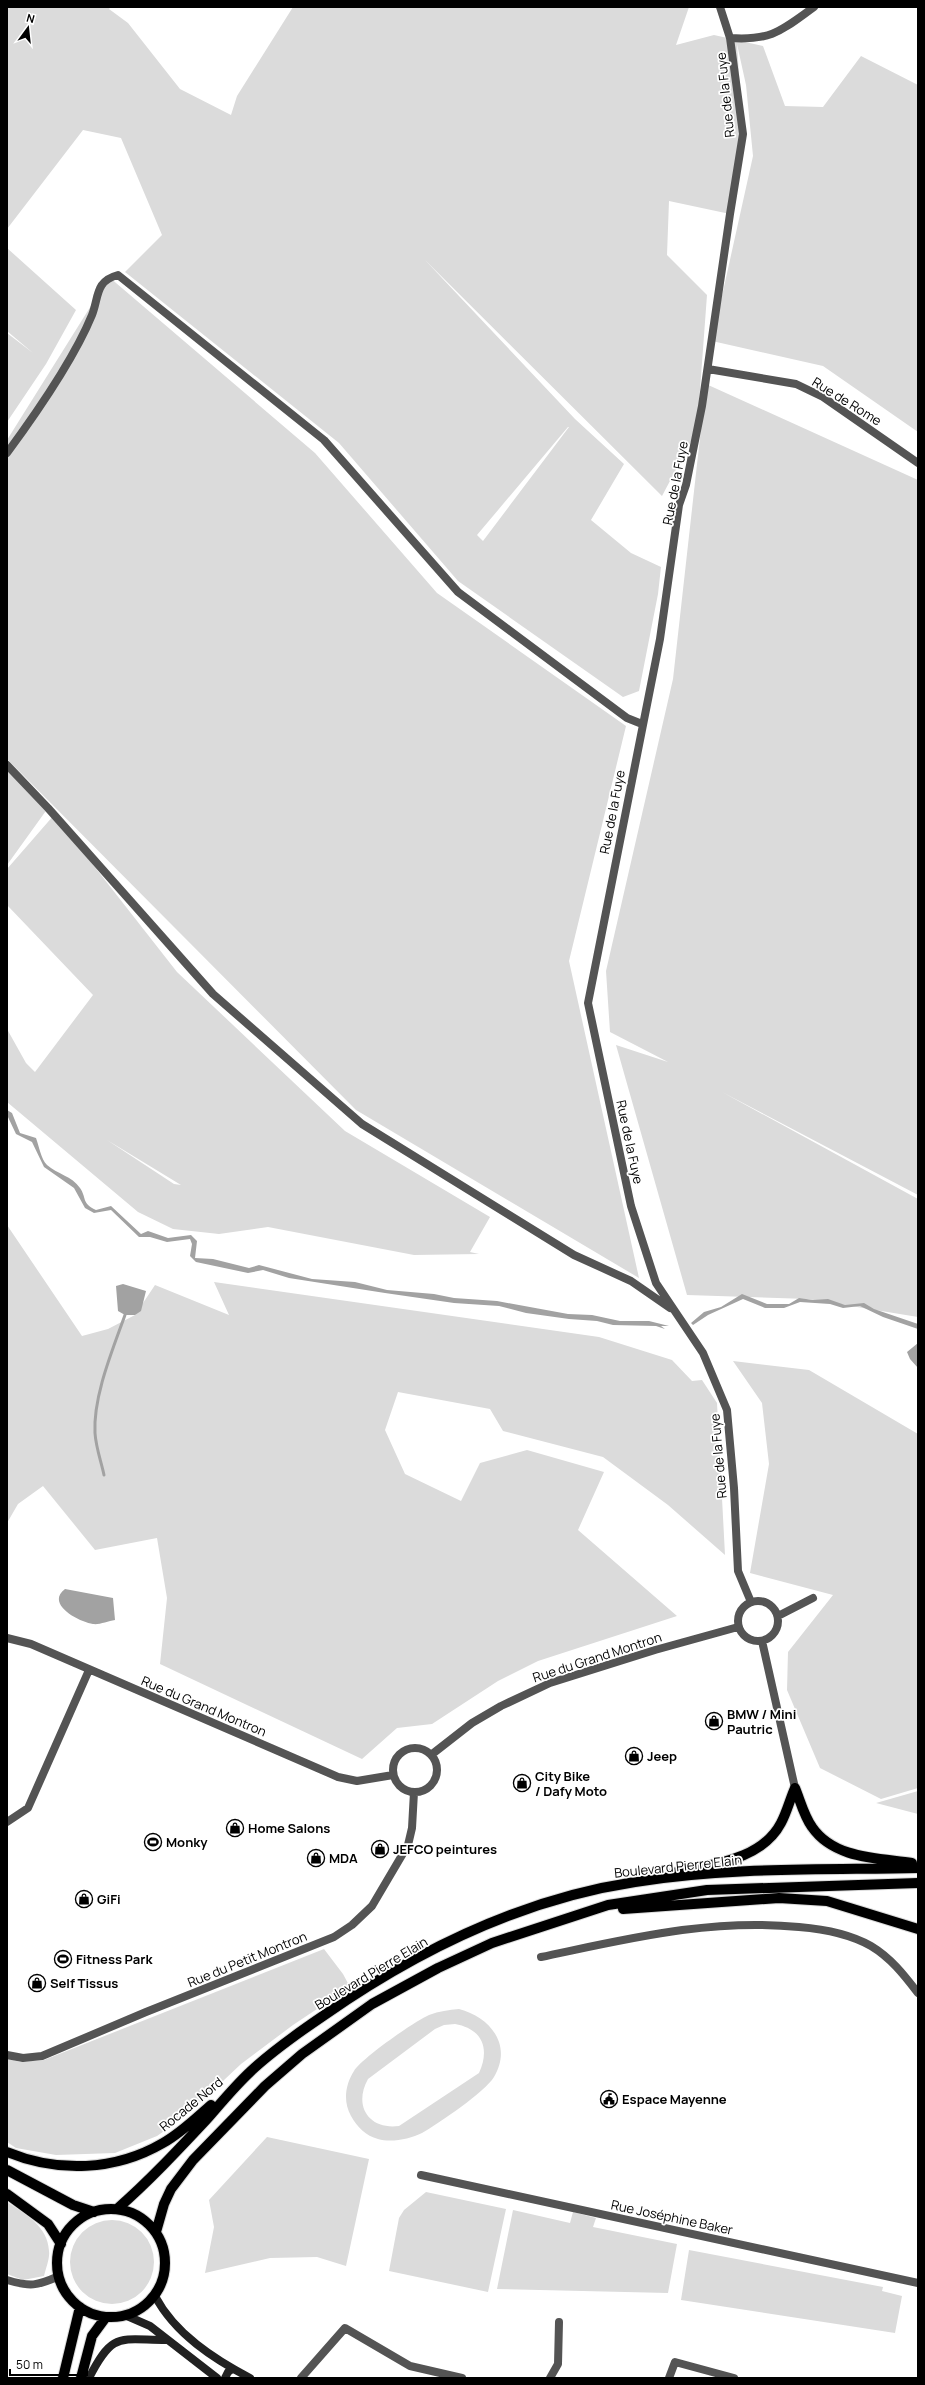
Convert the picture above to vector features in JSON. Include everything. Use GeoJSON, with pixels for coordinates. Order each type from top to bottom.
{"type":"FeatureCollection","features":[{"type":"Feature","properties":{"kind":"main road"},"geometry":{"type":"LineString","coordinates":[[795,1788],[811,1827],[828,1845],[853,1854],[918,1864]]}},
{"type":"Feature","properties":{"kind":"main road"},"geometry":{"type":"LineString","coordinates":[[636,1882],[737,1858],[760,1848],[782,1823],[795,1788]]}},
{"type":"Feature","properties":{"kind":"main road","name":"Boulevard Pierre Elain"},"geometry":{"type":"LineString","coordinates":[[117,2209],[172,2157],[249,2072],[349,1998],[398,1968],[446,1942],[496,1920],[541,1904],[636,1882],[746,1872],[918,1868]]}},
{"type":"Feature","properties":{"kind":"main road","name":"Boulevard Pierre Elain"},"geometry":{"type":"LineString","coordinates":[[156,2232],[164,2204],[171,2188],[193,2160],[265,2086],[345,2022],[438,1968],[492,1943],[608,1905],[707,1890],[918,1883]]}},
{"type":"Feature","properties":{"kind":"main road"},"geometry":{"type":"LineString","coordinates":[[586,1912],[716,1901],[779,1898],[827,1901],[918,1929]]}},
{"type":"Feature","properties":{"kind":"main road","name":"Rocade Nord"},"geometry":{"type":"LineString","coordinates":[[7,2152],[26,2160],[49,2164],[84,2167],[133,2157],[163,2143],[187,2126],[249,2072]]}},
{"type":"Feature","properties":{"kind":"main road"},"geometry":{"type":"LineString","coordinates":[[7,2170],[73,2206],[94,2212]]}},
{"type":"Feature","properties":{"kind":"main road"},"geometry":{"type":"LineString","coordinates":[[7,2194],[48,2224],[61,2244]]}},
{"type":"Feature","properties":{"kind":"main road"},"geometry":{"type":"LineString","coordinates":[[117,2209],[132,2213],[145,2221],[156,2232],[164,2248],[166,2264],[163,2281],[155,2296],[142,2308],[127,2316],[106,2317],[80,2308],[63,2288],[59,2276],[57,2260],[61,2244],[68,2230],[80,2219],[94,2212],[117,2209]]}},
{"type":"Feature","properties":{"kind":"main road"},"geometry":{"type":"LineString","coordinates":[[155,2296],[170,2318],[211,2356],[250,2378]]}},
{"type":"Feature","properties":{"kind":"main road"},"geometry":{"type":"LineString","coordinates":[[63,2378],[80,2308]]}},
{"type":"Feature","properties":{"kind":"main road"},"geometry":{"type":"LineString","coordinates":[[127,2316],[150,2326],[166,2340],[217,2378]]}},
{"type":"Feature","properties":{"kind":"main road"},"geometry":{"type":"LineString","coordinates":[[81,2378],[92,2336],[106,2317]]}},
{"type":"Feature","properties":{"kind":"main road"},"geometry":{"type":"LineString","coordinates":[[89,2378],[101,2354],[120,2341],[132,2338],[166,2340]]}},
{"type":"Feature","properties":{"kind":"main road"},"geometry":{"type":"LineString","coordinates":[[225,2378],[228,2372],[232,2369]]}},
{"type":"Feature","properties":{"kind":"street","name":"Rue de la Fuye"},"geometry":{"type":"LineString","coordinates":[[720,7],[730,38],[743,134],[708,369],[688,478],[679,505],[676,543],[660,639],[588,1003],[631,1206],[656,1283],[703,1353],[727,1410],[734,1488],[738,1571],[751,1602]]}},
{"type":"Feature","properties":{"kind":"street"},"geometry":{"type":"LineString","coordinates":[[730,38],[751,39],[769,36],[780,31],[814,7]]}},
{"type":"Feature","properties":{"kind":"street"},"geometry":{"type":"LineString","coordinates":[[7,454],[68,361],[92,315],[102,285],[109,277],[118,275],[324,440],[458,592],[627,718],[642,724]]}},
{"type":"Feature","properties":{"kind":"street","name":"Rue de Rome"},"geometry":{"type":"LineString","coordinates":[[708,369],[796,384],[823,397],[918,463]]}},
{"type":"Feature","properties":{"kind":"street"},"geometry":{"type":"LineString","coordinates":[[7,765],[48,808],[212,994],[362,1124],[574,1255],[631,1281],[674,1310]]}},
{"type":"Feature","properties":{"kind":"street"},"geometry":{"type":"LineString","coordinates":[[778,1616],[813,1598]]}},
{"type":"Feature","properties":{"kind":"street"},"geometry":{"type":"LineString","coordinates":[[757,1600],[770,1605],[778,1616],[777,1629],[768,1639],[762,1641],[756,1642],[745,1637],[738,1627],[737,1621],[741,1609],[757,1600]]}},
{"type":"Feature","properties":{"kind":"street","name":"Rue du Grand Montron"},"geometry":{"type":"LineString","coordinates":[[431,1755],[472,1723],[501,1706],[550,1683],[655,1650],[738,1627]]}},
{"type":"Feature","properties":{"kind":"street","name":"Rue du Grand Montron"},"geometry":{"type":"LineString","coordinates":[[7,1638],[31,1644],[338,1777],[357,1781],[371,1780],[393,1775]]}},
{"type":"Feature","properties":{"kind":"street"},"geometry":{"type":"LineString","coordinates":[[762,1641],[780,1731],[795,1788]]}},
{"type":"Feature","properties":{"kind":"street"},"geometry":{"type":"LineString","coordinates":[[7,1822],[28,1808],[89,1670]]}},
{"type":"Feature","properties":{"kind":"street"},"geometry":{"type":"LineString","coordinates":[[419,1748],[431,1755],[437,1766],[436,1779],[427,1789],[414,1792],[400,1787],[393,1775],[395,1761],[405,1750],[419,1748]]}},
{"type":"Feature","properties":{"kind":"street","name":"Rue du Petit Montron"},"geometry":{"type":"LineString","coordinates":[[7,2055],[23,2058],[42,2056],[146,2012],[334,1937],[352,1925],[372,1906],[410,1841],[414,1792]]}},
{"type":"Feature","properties":{"kind":"street"},"geometry":{"type":"LineString","coordinates":[[541,1957],[665,1931],[767,1924],[822,1929],[870,1946],[889,1958],[918,1993]]}},
{"type":"Feature","properties":{"kind":"street","name":"Rue Joséphine Baker"},"geometry":{"type":"LineString","coordinates":[[421,2175],[918,2283]]}},
{"type":"Feature","properties":{"kind":"street"},"geometry":{"type":"LineString","coordinates":[[7,2280],[26,2286],[39,2285],[59,2276]]}},
{"type":"Feature","properties":{"kind":"street"},"geometry":{"type":"LineString","coordinates":[[550,2378],[558,2364],[559,2322]]}},
{"type":"Feature","properties":{"kind":"street"},"geometry":{"type":"LineString","coordinates":[[301,2378],[346,2328],[410,2366],[462,2378]]}},
{"type":"Feature","properties":{"kind":"street"},"geometry":{"type":"LineString","coordinates":[[669,2378],[675,2362],[734,2378]]}},
{"type":"Feature","properties":{"kind":"shaded area"},"geometry":{"type":"Polygon","coordinates":[[[7,7],[111,7],[109,9],[128,23],[180,89],[231,115],[237,96],[293,7],[689,7],[676,45],[714,35],[763,46],[785,106],[823,107],[861,56],[918,85],[918,432],[823,366],[712,341],[753,156],[746,85],[737,44],[743,134],[730,214],[669,201],[667,255],[707,295],[697,430],[662,496],[425,260],[575,419],[624,464],[591,520],[631,553],[661,567],[658,594],[639,691],[623,697],[458,581],[339,443],[125,272],[162,235],[121,138],[83,130],[7,229],[7,7]],[[569,427],[477,535],[483,541],[569,427]]]}},
{"type":"Feature","properties":{"kind":"shaded area"},"geometry":{"type":"Polygon","coordinates":[[[7,248],[76,310],[46,364],[7,422],[7,333],[33,353],[7,331],[7,248]]]}},
{"type":"Feature","properties":{"kind":"shaded area"},"geometry":{"type":"Polygon","coordinates":[[[109,277],[315,453],[437,593],[626,726],[569,961],[639,1278],[356,1110],[7,759],[7,440],[109,277]]]}},
{"type":"Feature","properties":{"kind":"shaded area"},"geometry":{"type":"Polygon","coordinates":[[[706,384],[918,480],[918,1195],[722,1092],[918,1199],[918,1317],[808,1299],[687,1295],[616,1045],[668,1062],[610,1032],[606,971],[673,679],[706,384]]]}},
{"type":"Feature","properties":{"kind":"shaded area"},"geometry":{"type":"Polygon","coordinates":[[[7,765],[48,808],[7,865],[7,765]]]}},
{"type":"Feature","properties":{"kind":"shaded area"},"geometry":{"type":"Polygon","coordinates":[[[54,815],[177,972],[345,1131],[490,1217],[470,1252],[479,1254],[414,1255],[268,1227],[219,1234],[173,1229],[138,1212],[7,1102],[7,1029],[26,1063],[35,1072],[93,995],[7,905],[7,869],[54,815]],[[107,1140],[174,1184],[181,1185],[107,1140]]]}},
{"type":"Feature","properties":{"kind":"shaded area"},"geometry":{"type":"Polygon","coordinates":[[[7,1110],[12,1113],[20,1133],[36,1138],[42,1156],[47,1165],[77,1184],[88,1205],[96,1210],[111,1206],[141,1234],[148,1231],[168,1238],[191,1235],[197,1241],[195,1258],[213,1259],[249,1268],[259,1265],[312,1279],[355,1282],[387,1290],[434,1294],[454,1298],[497,1301],[568,1314],[592,1315],[620,1321],[649,1321],[669,1326],[661,1326],[665,1329],[656,1326],[613,1325],[597,1321],[526,1313],[499,1306],[454,1303],[289,1278],[263,1270],[248,1273],[196,1262],[190,1256],[192,1244],[190,1239],[167,1242],[150,1237],[139,1237],[111,1210],[94,1213],[85,1208],[74,1188],[44,1167],[32,1142],[16,1134],[7,1115],[7,1110]]]}},
{"type":"Feature","properties":{"kind":"shaded area"},"geometry":{"type":"Polygon","coordinates":[[[7,1225],[82,1336],[108,1329],[135,1315],[155,1285],[229,1315],[214,1282],[599,1337],[672,1360],[692,1381],[702,1380],[717,1403],[725,1555],[668,1505],[603,1457],[503,1431],[490,1409],[398,1392],[385,1430],[405,1474],[461,1501],[480,1463],[527,1450],[604,1472],[578,1530],[677,1616],[538,1661],[498,1681],[432,1724],[397,1728],[362,1759],[160,1664],[167,1598],[157,1538],[95,1550],[43,1486],[18,1504],[7,1523],[7,1225]]]}},
{"type":"Feature","properties":{"kind":"shaded area"},"geometry":{"type":"Polygon","coordinates":[[[123,1284],[146,1291],[141,1311],[135,1315],[125,1315],[118,1311],[116,1286],[123,1284]]]}},
{"type":"Feature","properties":{"kind":"shaded area"},"geometry":{"type":"Polygon","coordinates":[[[742,1294],[767,1304],[789,1304],[799,1298],[813,1300],[828,1299],[845,1305],[864,1303],[874,1309],[918,1324],[918,1329],[883,1317],[860,1306],[843,1308],[830,1304],[800,1302],[784,1308],[765,1308],[743,1299],[708,1315],[693,1325],[691,1323],[704,1312],[721,1307],[742,1294]]]}},
{"type":"Feature","properties":{"kind":"shaded area"},"geometry":{"type":"Polygon","coordinates":[[[918,1343],[918,1368],[910,1359],[907,1352],[918,1343]]]}},
{"type":"Feature","properties":{"kind":"shaded area"},"geometry":{"type":"Polygon","coordinates":[[[733,1361],[809,1370],[918,1434],[918,1788],[881,1799],[820,1768],[787,1690],[788,1652],[833,1595],[750,1573],[769,1464],[762,1403],[733,1361]]]}},
{"type":"Feature","properties":{"kind":"shaded area"},"geometry":{"type":"Polygon","coordinates":[[[65,1589],[113,1598],[115,1620],[93,1624],[87,1623],[73,1616],[61,1606],[59,1601],[60,1595],[65,1589]]]}},
{"type":"Feature","properties":{"kind":"shaded area"},"geometry":{"type":"Polygon","coordinates":[[[918,1791],[918,1814],[876,1803],[918,1791]]]}},
{"type":"Feature","properties":{"kind":"shaded area"},"geometry":{"type":"Polygon","coordinates":[[[324,1949],[343,1974],[350,1987],[293,2025],[241,2064],[187,2115],[157,2136],[115,2153],[56,2155],[16,2148],[7,2142],[7,2058],[20,2062],[44,2060],[324,1949]]]}},
{"type":"Feature","properties":{"kind":"shaded area"},"geometry":{"type":"Polygon","coordinates":[[[459,2009],[480,2018],[495,2034],[499,2044],[501,2054],[499,2065],[489,2084],[450,2115],[417,2135],[406,2139],[389,2141],[374,2138],[366,2133],[353,2120],[348,2111],[346,2094],[354,2071],[378,2049],[422,2019],[436,2013],[459,2009]],[[455,2024],[444,2025],[435,2029],[368,2079],[362,2098],[363,2107],[372,2120],[379,2124],[388,2126],[399,2126],[479,2073],[484,2056],[482,2041],[472,2030],[455,2024]]]}},
{"type":"Feature","properties":{"kind":"shaded area"},"geometry":{"type":"Polygon","coordinates":[[[267,2137],[369,2159],[346,2266],[317,2257],[270,2258],[205,2273],[214,2227],[209,2200],[267,2137]]]}},
{"type":"Feature","properties":{"kind":"shaded area"},"geometry":{"type":"Polygon","coordinates":[[[426,2192],[506,2209],[488,2292],[389,2271],[399,2218],[404,2210],[426,2192]]]}},
{"type":"Feature","properties":{"kind":"shaded area"},"geometry":{"type":"Polygon","coordinates":[[[7,2202],[28,2216],[45,2234],[48,2242],[49,2254],[44,2276],[23,2280],[7,2274],[7,2202]]]}},
{"type":"Feature","properties":{"kind":"shaded area"},"geometry":{"type":"Polygon","coordinates":[[[513,2210],[570,2223],[573,2212],[596,2218],[593,2227],[677,2244],[668,2293],[497,2289],[513,2210]]]}},
{"type":"Feature","properties":{"kind":"shaded area"},"geometry":{"type":"Polygon","coordinates":[[[112,2220],[120,2221],[135,2227],[147,2239],[153,2254],[153,2270],[147,2285],[135,2297],[120,2303],[112,2304],[104,2303],[89,2297],[77,2285],[71,2270],[70,2262],[71,2254],[77,2239],[89,2227],[104,2221],[112,2220]]]}},
{"type":"Feature","properties":{"kind":"shaded area"},"geometry":{"type":"Polygon","coordinates":[[[689,2250],[883,2287],[882,2291],[902,2296],[895,2333],[681,2300],[689,2250]]]}},
{"type":"Feature","properties":{"kind":"waterway"},"geometry":{"type":"LineString","coordinates":[[104,1475],[97,1449],[95,1419],[100,1388],[125,1315]]}},
{"type":"Feature","properties":{"kind":"place","name":"BMW / Mini Pautric"},"geometry":{"type":"Point","coordinates":[714,1721]}},
{"type":"Feature","properties":{"kind":"place","name":"Jeep"},"geometry":{"type":"Point","coordinates":[634,1756]}},
{"type":"Feature","properties":{"kind":"place","name":"City Bike / Dafy Moto"},"geometry":{"type":"Point","coordinates":[522,1783]}},
{"type":"Feature","properties":{"kind":"place","name":"Home Salons"},"geometry":{"type":"Point","coordinates":[235,1828]}},
{"type":"Feature","properties":{"kind":"place","name":"Monky"},"geometry":{"type":"Point","coordinates":[153,1842]}},
{"type":"Feature","properties":{"kind":"place","name":"JEFCO peintures"},"geometry":{"type":"Point","coordinates":[380,1849]}},
{"type":"Feature","properties":{"kind":"place","name":"MDA"},"geometry":{"type":"Point","coordinates":[316,1858]}},
{"type":"Feature","properties":{"kind":"place","name":"GiFi"},"geometry":{"type":"Point","coordinates":[84,1899]}},
{"type":"Feature","properties":{"kind":"place","name":"Fitness Park"},"geometry":{"type":"Point","coordinates":[63,1959]}},
{"type":"Feature","properties":{"kind":"place","name":"Self Tissus"},"geometry":{"type":"Point","coordinates":[37,1983]}},
{"type":"Feature","properties":{"kind":"place","name":"Espace Mayenne"},"geometry":{"type":"Point","coordinates":[609,2099]}}]}
